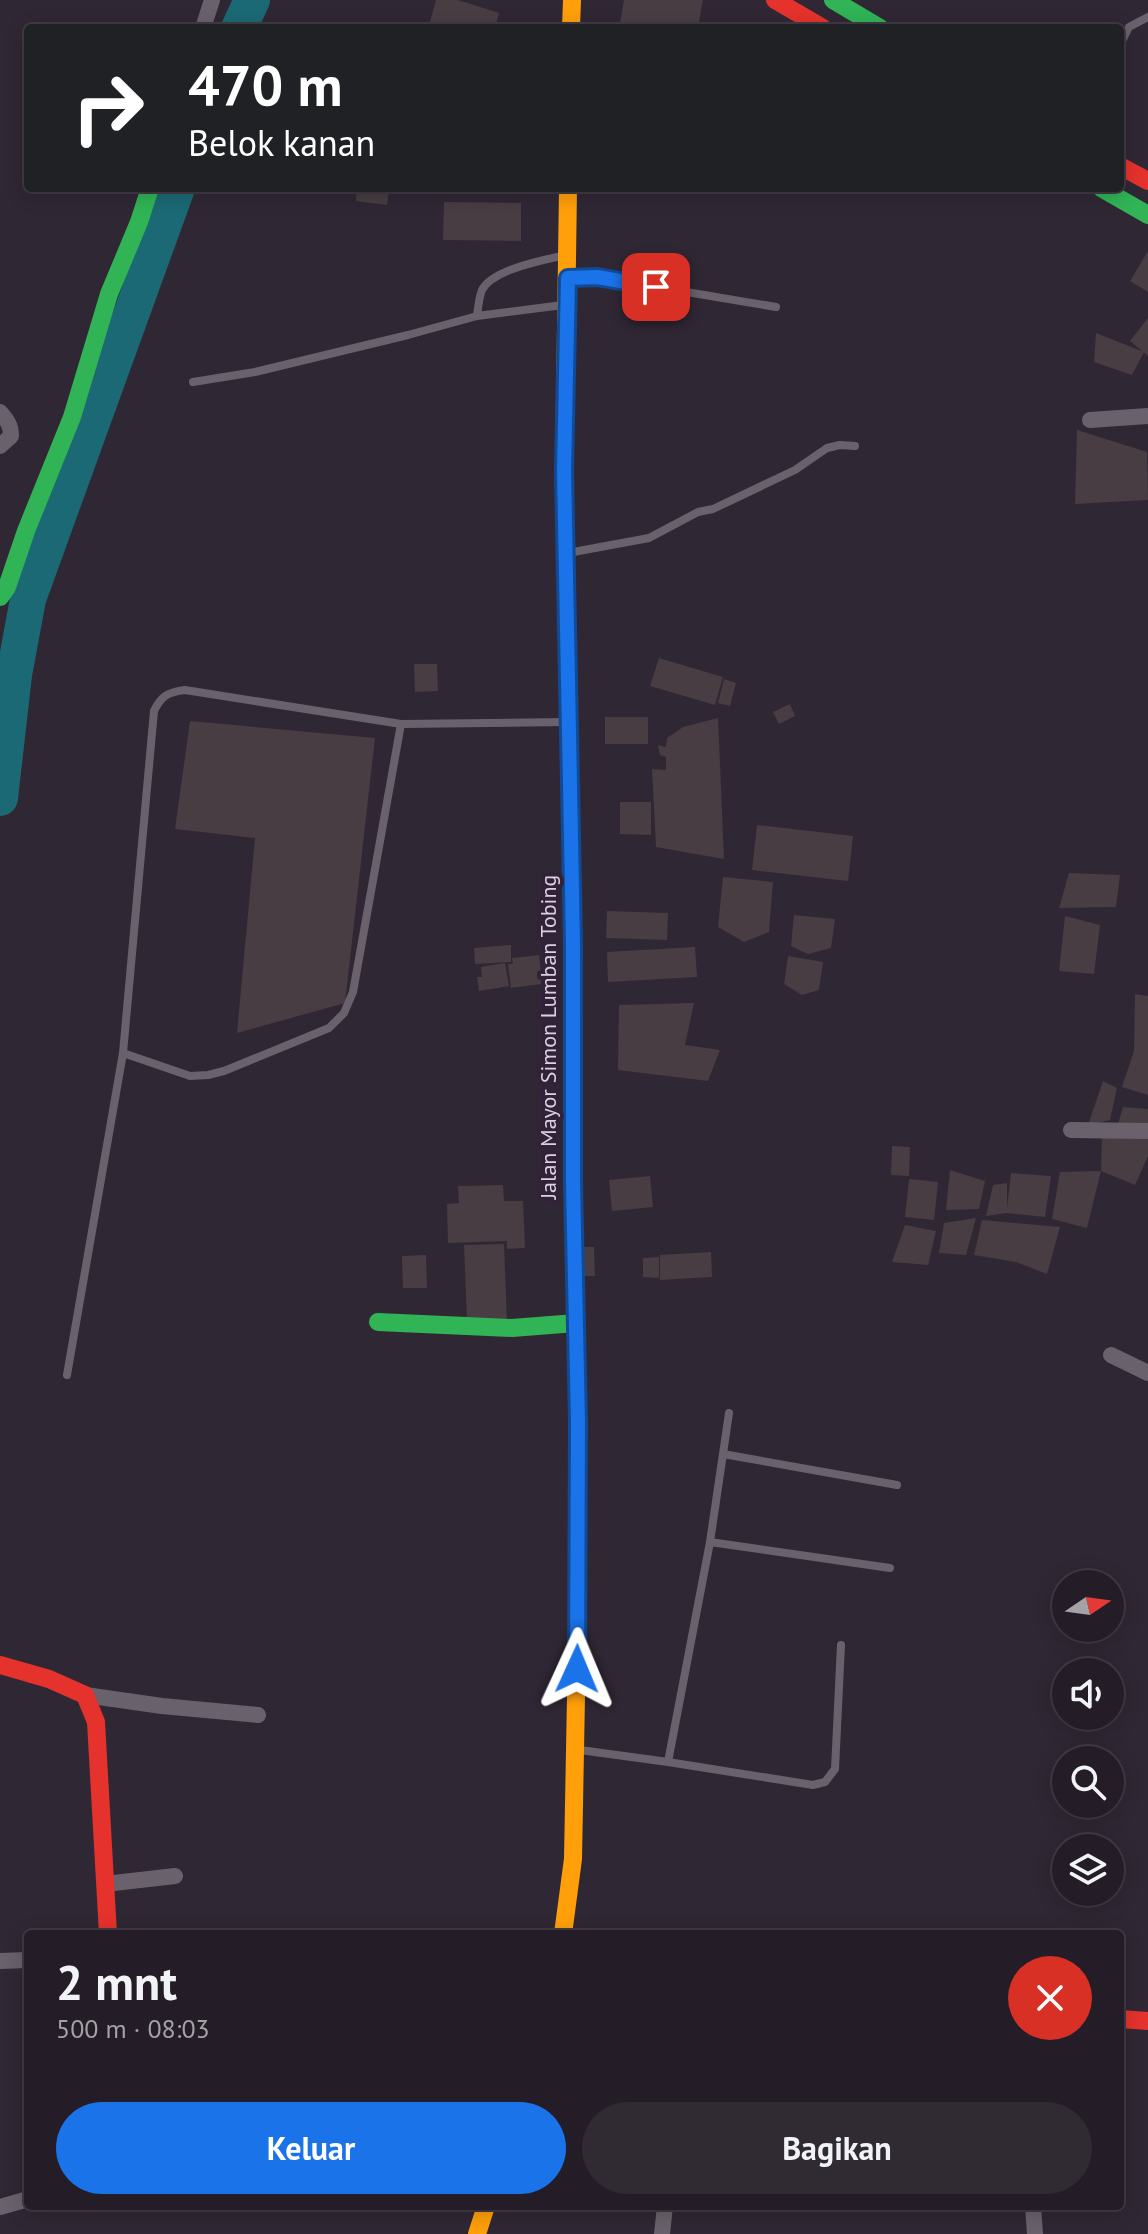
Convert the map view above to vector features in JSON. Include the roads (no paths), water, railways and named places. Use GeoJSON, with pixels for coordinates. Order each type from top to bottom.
{"type":"FeatureCollection","features":[{"type":"Feature","properties":{"kind":"main road"},"geometry":{"type":"LineString","coordinates":[[775,0],[816,24]]}},
{"type":"Feature","properties":{"kind":"main road"},"geometry":{"type":"LineString","coordinates":[[833,0],[873,24]]}},
{"type":"Feature","properties":{"kind":"main road"},"geometry":{"type":"LineString","coordinates":[[571,24],[572,1]]}},
{"type":"Feature","properties":{"kind":"main road"},"geometry":{"type":"LineString","coordinates":[[1124,168],[1148,181]]}},
{"type":"Feature","properties":{"kind":"main road"},"geometry":{"type":"LineString","coordinates":[[0,597],[7,587],[72,417],[109,294],[149,192]]}},
{"type":"Feature","properties":{"kind":"main road","name":"Jalan Mayor Simon Lumban Tobing"},"geometry":{"type":"LineString","coordinates":[[564,1930],[573,1859],[578,1422],[564,470],[568,192]]}},
{"type":"Feature","properties":{"kind":"main road"},"geometry":{"type":"LineString","coordinates":[[1108,192],[1148,215]]}},
{"type":"Feature","properties":{"kind":"main road"},"geometry":{"type":"LineString","coordinates":[[378,1322],[512,1328],[576,1323]]}},
{"type":"Feature","properties":{"kind":"main road"},"geometry":{"type":"LineString","coordinates":[[0,1665],[49,1679],[85,1695],[96,1722],[108,1930]]}},
{"type":"Feature","properties":{"kind":"main road"},"geometry":{"type":"LineString","coordinates":[[1124,2019],[1148,2021]]}},
{"type":"Feature","properties":{"kind":"main road"},"geometry":{"type":"LineString","coordinates":[[477,2234],[485,2210]]}},
{"type":"Feature","properties":{"kind":"street"},"geometry":{"type":"LineString","coordinates":[[204,24],[212,0]]}},
{"type":"Feature","properties":{"kind":"street"},"geometry":{"type":"LineString","coordinates":[[0,412],[8,421],[11,436],[0,446]]}},
{"type":"Feature","properties":{"kind":"street"},"geometry":{"type":"LineString","coordinates":[[1090,420],[1148,416]]}},
{"type":"Feature","properties":{"kind":"street"},"geometry":{"type":"LineString","coordinates":[[1071,1130],[1148,1131]]}},
{"type":"Feature","properties":{"kind":"street"},"geometry":{"type":"LineString","coordinates":[[1111,1355],[1148,1373]]}},
{"type":"Feature","properties":{"kind":"street"},"geometry":{"type":"LineString","coordinates":[[85,1695],[258,1715]]}},
{"type":"Feature","properties":{"kind":"street"},"geometry":{"type":"LineString","coordinates":[[105,1884],[175,1876]]}},
{"type":"Feature","properties":{"kind":"street"},"geometry":{"type":"LineString","coordinates":[[0,1961],[24,1960]]}},
{"type":"Feature","properties":{"kind":"street"},"geometry":{"type":"LineString","coordinates":[[0,2207],[24,2200]]}},
{"type":"Feature","properties":{"kind":"street"},"geometry":{"type":"LineString","coordinates":[[662,2234],[665,2210]]}},
{"type":"Feature","properties":{"kind":"street"},"geometry":{"type":"LineString","coordinates":[[1033,2210],[1035,2234]]}},
{"type":"Feature","properties":{"kind":"lane"},"geometry":{"type":"LineString","coordinates":[[1124,37],[1129,27],[1148,17]]}},
{"type":"Feature","properties":{"kind":"lane"},"geometry":{"type":"LineString","coordinates":[[477,316],[482,290],[493,277],[568,254]]}},
{"type":"Feature","properties":{"kind":"lane"},"geometry":{"type":"LineString","coordinates":[[568,278],[597,277],[776,307]]}},
{"type":"Feature","properties":{"kind":"lane"},"geometry":{"type":"LineString","coordinates":[[193,382],[255,372],[477,316],[567,304]]}},
{"type":"Feature","properties":{"kind":"lane"},"geometry":{"type":"LineString","coordinates":[[567,553],[649,538],[698,512],[713,509],[795,470],[827,448],[855,446]]}},
{"type":"Feature","properties":{"kind":"lane"},"geometry":{"type":"LineString","coordinates":[[67,1375],[123,1053],[154,711],[159,699],[171,692],[185,690],[401,724],[567,722]]}},
{"type":"Feature","properties":{"kind":"lane"},"geometry":{"type":"LineString","coordinates":[[123,1053],[190,1076],[208,1075],[329,1028],[344,1013],[353,992],[401,724]]}},
{"type":"Feature","properties":{"kind":"lane"},"geometry":{"type":"LineString","coordinates":[[668,1762],[710,1542],[729,1413]]}},
{"type":"Feature","properties":{"kind":"lane"},"geometry":{"type":"LineString","coordinates":[[723,1454],[897,1485]]}},
{"type":"Feature","properties":{"kind":"lane"},"geometry":{"type":"LineString","coordinates":[[710,1542],[890,1568]]}},
{"type":"Feature","properties":{"kind":"lane"},"geometry":{"type":"LineString","coordinates":[[575,1750],[813,1785],[825,1782],[835,1769],[841,1645]]}},
{"type":"Feature","properties":{"kind":"waterway"},"geometry":{"type":"LineString","coordinates":[[241,24],[252,0]]}},
{"type":"Feature","properties":{"kind":"waterway"},"geometry":{"type":"LineString","coordinates":[[0,798],[14,675],[28,599],[176,192]]}}]}
